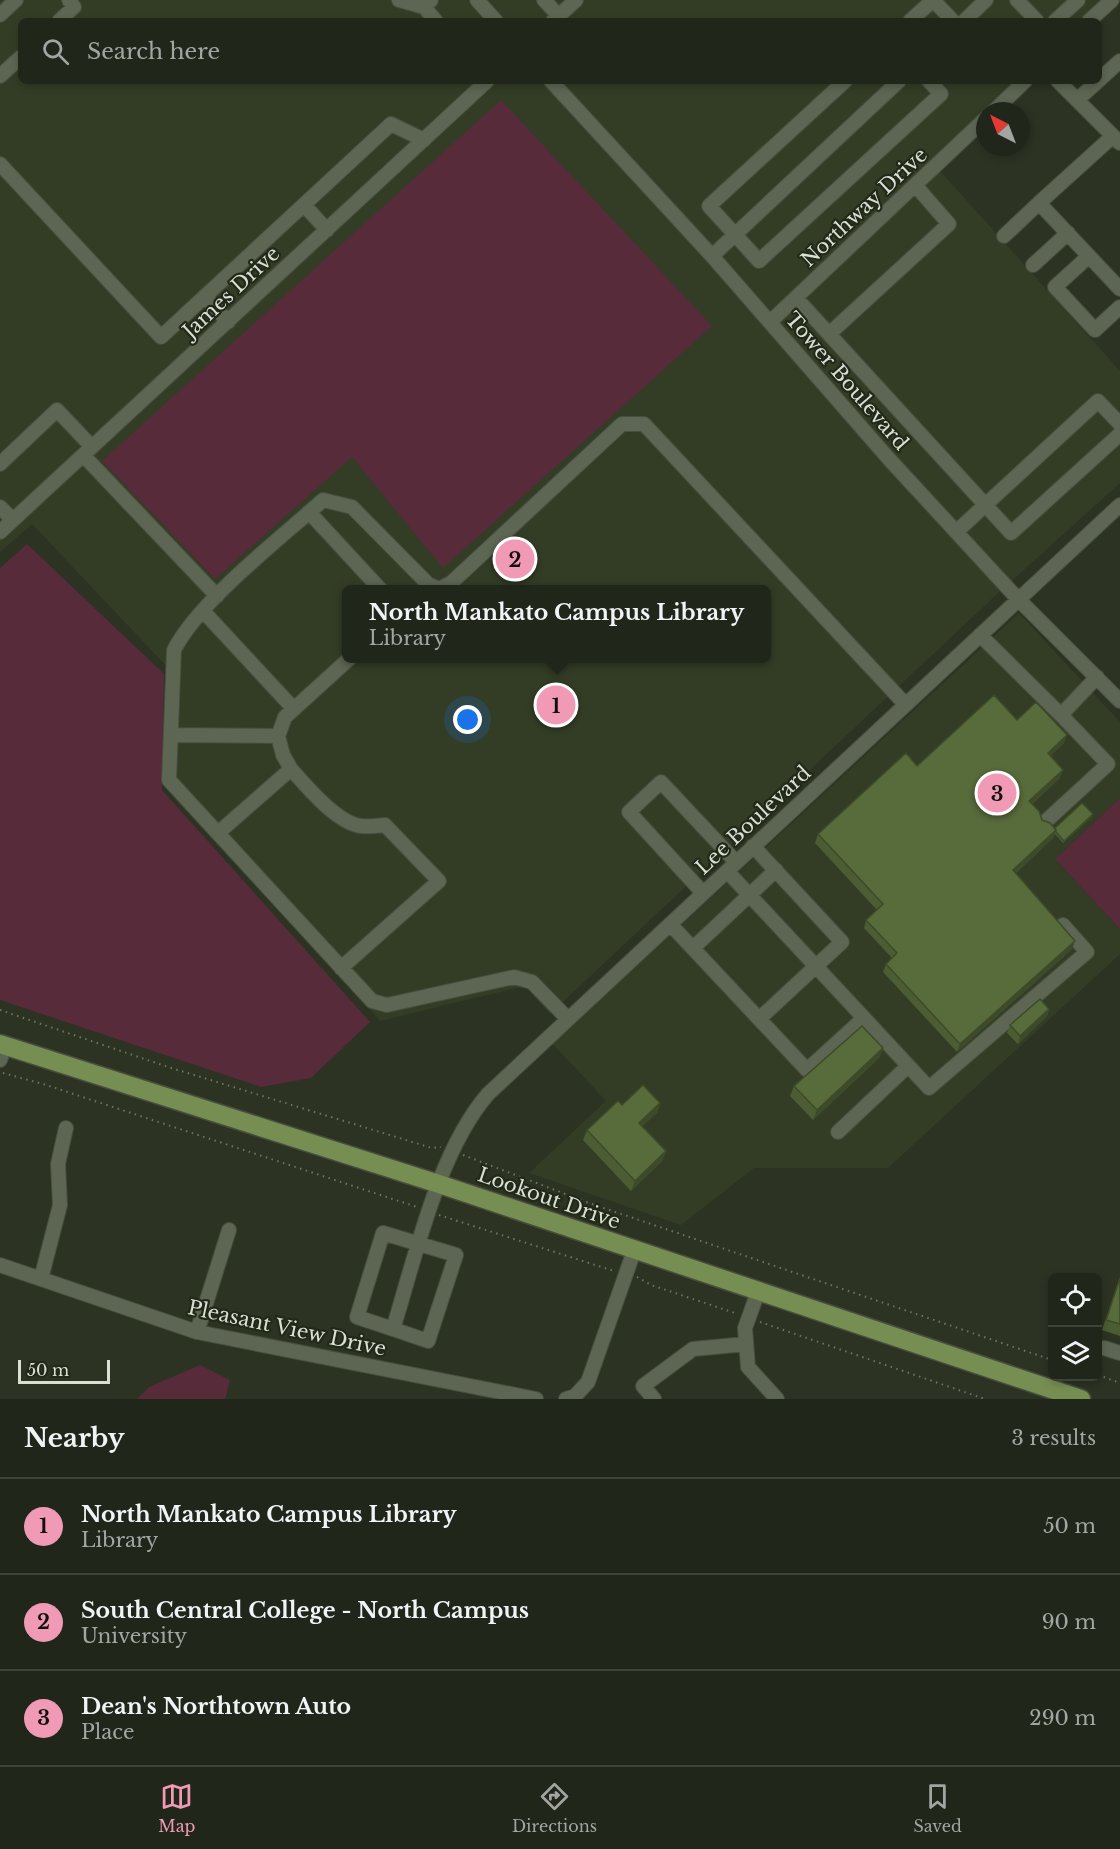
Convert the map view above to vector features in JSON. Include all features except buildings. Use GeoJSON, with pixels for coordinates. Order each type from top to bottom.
{"type":"FeatureCollection","features":[{"type":"Feature","properties":{"kind":"main road","name":"Lookout Drive"},"geometry":{"type":"LineString","coordinates":[[2,1050],[439,1184],[1081,1399]]}},
{"type":"Feature","properties":{"kind":"street"},"geometry":{"type":"LineString","coordinates":[[0,15],[16,0]]}},
{"type":"Feature","properties":{"kind":"street"},"geometry":{"type":"LineString","coordinates":[[62,18],[74,7],[69,0]]}},
{"type":"Feature","properties":{"kind":"street"},"geometry":{"type":"LineString","coordinates":[[399,0],[427,3],[434,18]]}},
{"type":"Feature","properties":{"kind":"street"},"geometry":{"type":"LineString","coordinates":[[477,0],[493,18]]}},
{"type":"Feature","properties":{"kind":"street"},"geometry":{"type":"LineString","coordinates":[[544,0],[555,18]]}},
{"type":"Feature","properties":{"kind":"street"},"geometry":{"type":"LineString","coordinates":[[557,18],[576,0]]}},
{"type":"Feature","properties":{"kind":"street"},"geometry":{"type":"LineString","coordinates":[[913,18],[933,0],[950,18]]}},
{"type":"Feature","properties":{"kind":"street"},"geometry":{"type":"LineString","coordinates":[[967,18],[986,0]]}},
{"type":"Feature","properties":{"kind":"street"},"geometry":{"type":"LineString","coordinates":[[1017,0],[1034,18]]}},
{"type":"Feature","properties":{"kind":"street"},"geometry":{"type":"LineString","coordinates":[[1058,18],[1078,0]]}},
{"type":"Feature","properties":{"kind":"street"},"geometry":{"type":"LineString","coordinates":[[1092,18],[1112,0]]}},
{"type":"Feature","properties":{"kind":"street"},"geometry":{"type":"LineString","coordinates":[[0,76],[18,60]]}},
{"type":"Feature","properties":{"kind":"street"},"geometry":{"type":"LineString","coordinates":[[1102,78],[1120,61]]}},
{"type":"Feature","properties":{"kind":"street","name":"James Drive"},"geometry":{"type":"LineString","coordinates":[[0,532],[484,84]]}},
{"type":"Feature","properties":{"kind":"street","name":"Tower Boulevard"},"geometry":{"type":"LineString","coordinates":[[553,84],[712,256],[956,532],[1018,599],[1120,701]]}},
{"type":"Feature","properties":{"kind":"street"},"geometry":{"type":"LineString","coordinates":[[842,84],[709,206],[759,261],[941,94],[932,84]]}},
{"type":"Feature","properties":{"kind":"street"},"geometry":{"type":"LineString","coordinates":[[712,256],[896,84]]}},
{"type":"Feature","properties":{"kind":"street"},"geometry":{"type":"LineString","coordinates":[[1003,102],[1022,84]]}},
{"type":"Feature","properties":{"kind":"street"},"geometry":{"type":"LineString","coordinates":[[1004,236],[1116,140],[1061,84]]}},
{"type":"Feature","properties":{"kind":"street"},"geometry":{"type":"LineString","coordinates":[[1077,100],[1096,84]]}},
{"type":"Feature","properties":{"kind":"street"},"geometry":{"type":"LineString","coordinates":[[0,164],[161,337],[391,124],[424,140]]}},
{"type":"Feature","properties":{"kind":"street","name":"Northway Drive"},"geometry":{"type":"LineString","coordinates":[[770,322],[976,127]]}},
{"type":"Feature","properties":{"kind":"street"},"geometry":{"type":"LineString","coordinates":[[829,334],[948,224],[915,185]]}},
{"type":"Feature","properties":{"kind":"street"},"geometry":{"type":"LineString","coordinates":[[1040,203],[1120,289]]}},
{"type":"Feature","properties":{"kind":"street"},"geometry":{"type":"LineString","coordinates":[[304,205],[327,230]]}},
{"type":"Feature","properties":{"kind":"street"},"geometry":{"type":"LineString","coordinates":[[1033,266],[1068,233]]}},
{"type":"Feature","properties":{"kind":"street"},"geometry":{"type":"LineString","coordinates":[[1089,256],[1055,287],[1095,330],[1120,307]]}},
{"type":"Feature","properties":{"kind":"street"},"geometry":{"type":"LineString","coordinates":[[205,296],[228,322]]}},
{"type":"Feature","properties":{"kind":"street"},"geometry":{"type":"LineString","coordinates":[[796,298],[1011,533],[1120,434]]}},
{"type":"Feature","properties":{"kind":"street"},"geometry":{"type":"LineString","coordinates":[[956,532],[1098,401],[1120,424]]}},
{"type":"Feature","properties":{"kind":"street"},"geometry":{"type":"LineString","coordinates":[[0,464],[57,410],[88,451],[217,596]]}},
{"type":"Feature","properties":{"kind":"street"},"geometry":{"type":"LineString","coordinates":[[448,585],[622,424],[644,424],[905,704]]}},
{"type":"Feature","properties":{"kind":"street"},"geometry":{"type":"LineString","coordinates":[[430,585],[352,507],[323,500],[217,596],[182,635],[174,650],[169,780],[372,1001],[387,1005],[514,977],[532,982],[568,1019]]}},
{"type":"Feature","properties":{"kind":"street","name":"Lee Boulevard"},"geometry":{"type":"LineString","coordinates":[[393,1329],[439,1184],[452,1151],[472,1112],[568,1019],[1120,505]]}},
{"type":"Feature","properties":{"kind":"street"},"geometry":{"type":"LineString","coordinates":[[0,507],[13,520]]}},
{"type":"Feature","properties":{"kind":"street"},"geometry":{"type":"LineString","coordinates":[[309,512],[376,585]]}},
{"type":"Feature","properties":{"kind":"street"},"geometry":{"type":"LineString","coordinates":[[203,611],[294,709]]}},
{"type":"Feature","properties":{"kind":"street"},"geometry":{"type":"LineString","coordinates":[[980,635],[1108,764],[1045,822]]}},
{"type":"Feature","properties":{"kind":"street"},"geometry":{"type":"LineString","coordinates":[[341,968],[439,881],[385,825],[360,826],[344,818],[317,798],[291,769],[283,755],[278,736],[285,717],[345,663]]}},
{"type":"Feature","properties":{"kind":"street"},"geometry":{"type":"LineString","coordinates":[[1061,715],[1096,677]]}},
{"type":"Feature","properties":{"kind":"street"},"geometry":{"type":"LineString","coordinates":[[171,735],[278,736]]}},
{"type":"Feature","properties":{"kind":"street"},"geometry":{"type":"LineString","coordinates":[[218,833],[291,769]]}},
{"type":"Feature","properties":{"kind":"street"},"geometry":{"type":"LineString","coordinates":[[703,893],[629,812],[661,782],[731,867],[749,894],[929,1088],[1087,951],[1063,925]]}},
{"type":"Feature","properties":{"kind":"street"},"geometry":{"type":"LineString","coordinates":[[753,846],[842,942],[759,1019]]}},
{"type":"Feature","properties":{"kind":"street"},"geometry":{"type":"LineString","coordinates":[[693,948],[776,870]]}},
{"type":"Feature","properties":{"kind":"street"},"geometry":{"type":"LineString","coordinates":[[670,924],[807,1070],[864,1018]]}},
{"type":"Feature","properties":{"kind":"street"},"geometry":{"type":"LineString","coordinates":[[838,1132],[908,1066]]}},
{"type":"Feature","properties":{"kind":"street"},"geometry":{"type":"LineString","coordinates":[[41,1279],[60,1205],[58,1164],[66,1128]]}},
{"type":"Feature","properties":{"kind":"street"},"geometry":{"type":"LineString","coordinates":[[197,1332],[230,1230]]}},
{"type":"Feature","properties":{"kind":"street"},"geometry":{"type":"LineString","coordinates":[[383,1233],[456,1255],[428,1341],[393,1329],[357,1317],[383,1233]]}},
{"type":"Feature","properties":{"kind":"street"},"geometry":{"type":"LineString","coordinates":[[566,1399],[575,1396],[588,1382],[634,1251]]}},
{"type":"Feature","properties":{"kind":"street","name":"Pleasant View Drive"},"geometry":{"type":"LineString","coordinates":[[0,1265],[197,1332],[536,1399]]}},
{"type":"Feature","properties":{"kind":"street"},"geometry":{"type":"LineString","coordinates":[[758,1292],[744,1328],[748,1367],[777,1399]]}},
{"type":"Feature","properties":{"kind":"street"},"geometry":{"type":"LineString","coordinates":[[654,1399],[643,1386],[693,1349],[746,1344]]}},
{"type":"Feature","properties":{"kind":"street"},"geometry":{"type":"LineString","coordinates":[[1104,1348],[1120,1353]]}},
{"type":"Feature","properties":{"kind":"path"},"geometry":{"type":"LineString","coordinates":[[0,1010],[168,1067],[432,1148],[452,1151],[589,1203],[1048,1358]]}},
{"type":"Feature","properties":{"kind":"path"},"geometry":{"type":"LineString","coordinates":[[0,1072],[44,1084],[430,1212],[626,1274],[985,1399]]}},
{"type":"Feature","properties":{"kind":"path"},"geometry":{"type":"LineString","coordinates":[[1102,1377],[1120,1383]]}},
{"type":"Feature","properties":{"kind":"shaded area"},"geometry":{"type":"Polygon","coordinates":[[[0,0],[1110,0],[1090,18],[18,18],[18,84],[1018,84],[998,102],[976,102],[976,122],[932,162],[1120,371],[1120,483],[996,595],[550,1014],[525,986],[380,1021],[163,781],[171,671],[32,524],[0,552],[0,0]]]}},
{"type":"Feature","properties":{"kind":"shaded area"},"geometry":{"type":"Polygon","coordinates":[[[501,100],[712,326],[443,568],[352,457],[215,579],[102,461],[501,100]]]}},
{"type":"Feature","properties":{"kind":"shaded area"},"geometry":{"type":"Polygon","coordinates":[[[27,544],[164,674],[162,790],[370,1022],[311,1078],[261,1087],[0,1000],[0,568],[27,544]]]}},
{"type":"Feature","properties":{"kind":"shaded area"},"geometry":{"type":"Polygon","coordinates":[[[1019,613],[1120,722],[1120,798],[1055,859],[1120,929],[1120,954],[888,1168],[754,1168],[681,1225],[529,1173],[606,1101],[553,1044],[1019,613]]]}},
{"type":"Feature","properties":{"kind":"shaded area"},"geometry":{"type":"Polygon","coordinates":[[[1120,798],[1120,929],[1055,859],[1120,798]]]}},
{"type":"Feature","properties":{"kind":"shaded area"},"geometry":{"type":"Polygon","coordinates":[[[200,1365],[230,1380],[225,1399],[137,1399],[149,1387],[200,1365]]]}},
{"type":"Feature","properties":{"kind":"place","name":"South Central College - North Campus"},"geometry":{"type":"Point","coordinates":[515,559]}},
{"type":"Feature","properties":{"kind":"place","name":"North Mankato Campus Library"},"geometry":{"type":"Point","coordinates":[556,705]}},
{"type":"Feature","properties":{"kind":"place","name":"Dean's Northtown Auto"},"geometry":{"type":"Point","coordinates":[997,793]}}]}
